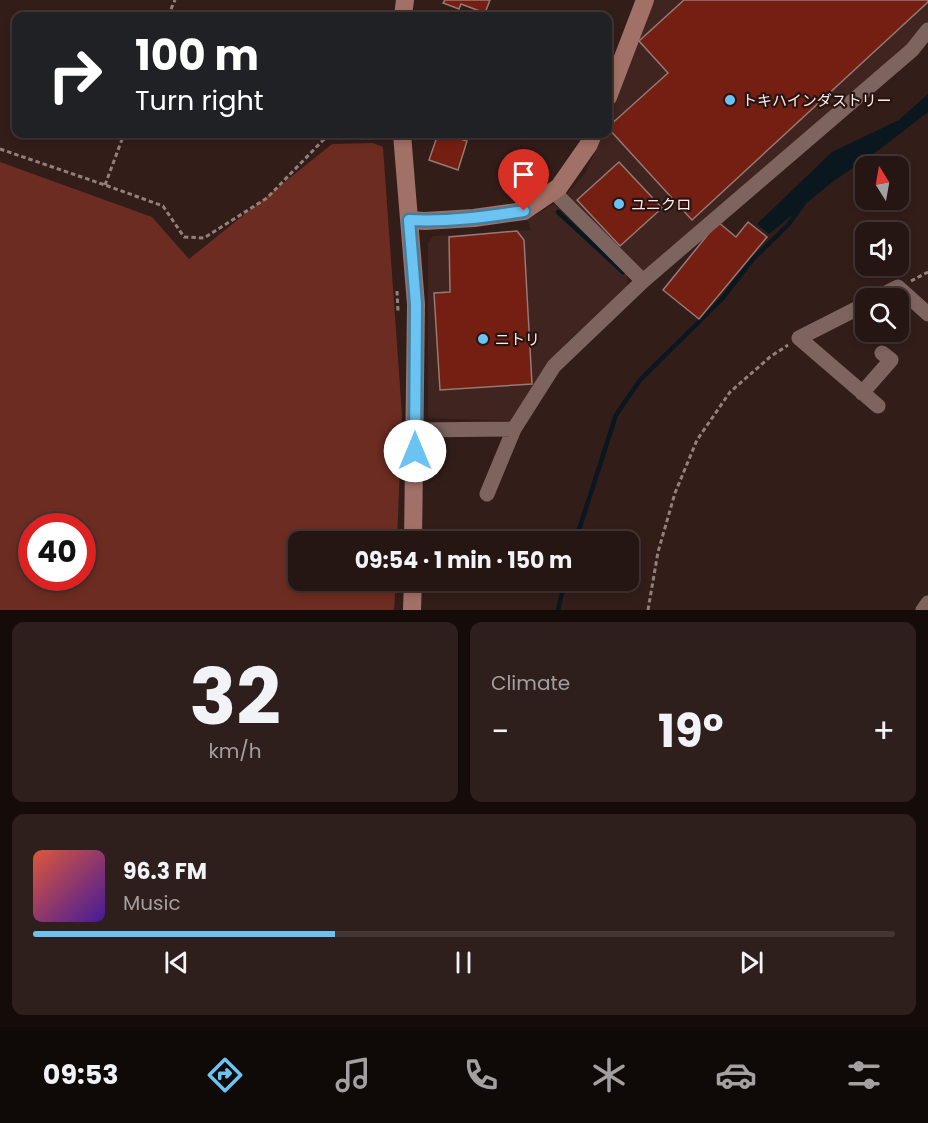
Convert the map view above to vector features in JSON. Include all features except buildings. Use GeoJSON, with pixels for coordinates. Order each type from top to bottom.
{"type":"FeatureCollection","features":[{"type":"Feature","properties":{"kind":"street"},"geometry":{"type":"LineString","coordinates":[[612,87],[645,0]]}},
{"type":"Feature","properties":{"kind":"street"},"geometry":{"type":"LineString","coordinates":[[487,495],[514,429],[554,366],[644,280],[912,50],[928,30]]}},
{"type":"Feature","properties":{"kind":"street"},"geometry":{"type":"LineString","coordinates":[[402,138],[416,304],[413,531]]}},
{"type":"Feature","properties":{"kind":"street"},"geometry":{"type":"LineString","coordinates":[[409,220],[474,219],[524,211],[559,187],[591,138]]}},
{"type":"Feature","properties":{"kind":"street"},"geometry":{"type":"LineString","coordinates":[[554,191],[644,280]]}},
{"type":"Feature","properties":{"kind":"street"},"geometry":{"type":"LineString","coordinates":[[909,297],[928,314]]}},
{"type":"Feature","properties":{"kind":"street"},"geometry":{"type":"LineString","coordinates":[[855,310],[799,338],[878,406]]}},
{"type":"Feature","properties":{"kind":"street"},"geometry":{"type":"LineString","coordinates":[[862,393],[891,360],[882,353]]}},
{"type":"Feature","properties":{"kind":"street"},"geometry":{"type":"LineString","coordinates":[[415,430],[514,429]]}},
{"type":"Feature","properties":{"kind":"street"},"geometry":{"type":"LineString","coordinates":[[412,610],[413,591]]}},
{"type":"Feature","properties":{"kind":"street"},"geometry":{"type":"LineString","coordinates":[[922,610],[928,603]]}},
{"type":"Feature","properties":{"kind":"path"},"geometry":{"type":"LineString","coordinates":[[105,185],[123,138]]}},
{"type":"Feature","properties":{"kind":"path"},"geometry":{"type":"LineString","coordinates":[[0,149],[163,206],[184,237],[204,238],[267,198],[325,138]]}},
{"type":"Feature","properties":{"kind":"path"},"geometry":{"type":"LineString","coordinates":[[648,610],[658,552],[666,523],[675,493],[697,440],[730,392],[770,357],[799,338]]}},
{"type":"Feature","properties":{"kind":"shaded area","name":"トキハインダストリー"},"geometry":{"type":"Polygon","coordinates":[[[651,0],[928,0],[928,23],[917,37],[650,272],[642,272],[567,202],[567,194],[586,172],[600,138],[612,138],[612,111],[651,0]]]}},
{"type":"Feature","properties":{"kind":"shaded area"},"geometry":{"type":"Polygon","coordinates":[[[928,94],[928,112],[870,156],[855,156],[855,166],[769,234],[757,224],[832,152],[899,120],[928,94]]]}},
{"type":"Feature","properties":{"kind":"shaded area"},"geometry":{"type":"Polygon","coordinates":[[[373,143],[383,147],[402,415],[397,531],[288,531],[288,591],[395,591],[394,610],[0,610],[0,162],[152,217],[189,259],[332,144],[373,143]]]}},
{"type":"Feature","properties":{"kind":"shaded area"},"geometry":{"type":"Polygon","coordinates":[[[554,204],[627,270],[627,288],[567,342],[512,421],[428,418],[428,243],[433,236],[531,230],[527,220],[554,204]]]}},
{"type":"Feature","properties":{"kind":"waterway"},"geometry":{"type":"LineString","coordinates":[[579,531],[616,415],[640,380],[721,300],[753,259],[788,225],[804,203]]}},
{"type":"Feature","properties":{"kind":"waterway"},"geometry":{"type":"LineString","coordinates":[[558,212],[623,272]]}},
{"type":"Feature","properties":{"kind":"waterway"},"geometry":{"type":"LineString","coordinates":[[558,610],[562,591]]}},
{"type":"Feature","properties":{"kind":"place","name":"トキハインダストリー"},"geometry":{"type":"Point","coordinates":[730,100]}},
{"type":"Feature","properties":{"kind":"place","name":"ユニクロ"},"geometry":{"type":"Point","coordinates":[619,204]}},
{"type":"Feature","properties":{"kind":"place","name":"ニトリ"},"geometry":{"type":"Point","coordinates":[483,339]}},
{"type":"Feature","properties":{"kind":"route"},"geometry":{"type":"LineString","coordinates":[[415,451],[416,304],[409,220],[474,219],[524,211]]}}]}
